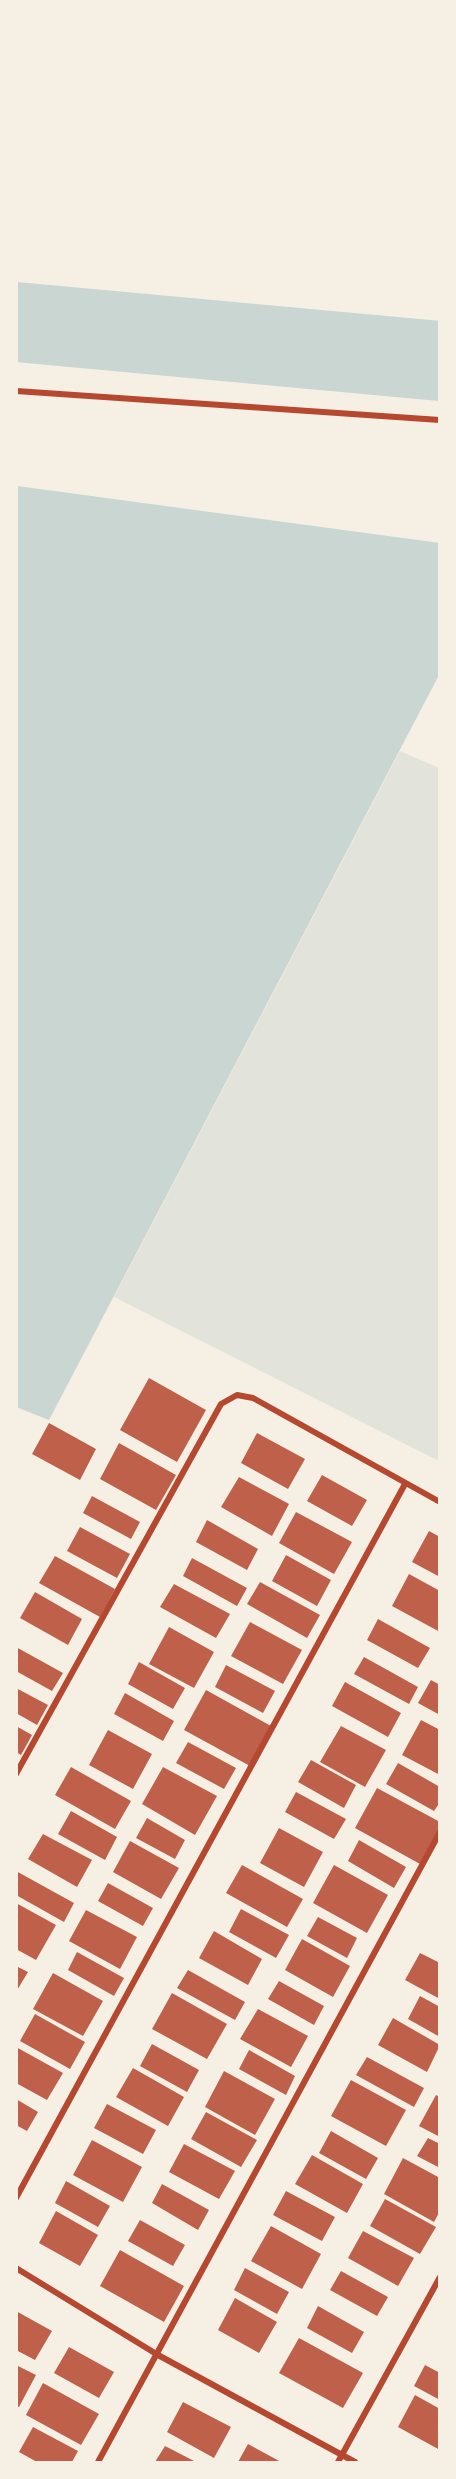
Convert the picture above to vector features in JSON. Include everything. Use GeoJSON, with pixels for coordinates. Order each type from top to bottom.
{"type":"FeatureCollection","features":[{"type":"Feature","properties":{"kind":"street"},"geometry":{"type":"LineString","coordinates":[[16,391],[440,420]]}},
{"type":"Feature","properties":{"kind":"street"},"geometry":{"type":"LineString","coordinates":[[16,1774],[221,1404],[237,1395],[254,1398],[440,1502]]}},
{"type":"Feature","properties":{"kind":"street"},"geometry":{"type":"LineString","coordinates":[[16,2198],[405,1484]]}},
{"type":"Feature","properties":{"kind":"street"},"geometry":{"type":"LineString","coordinates":[[98,2463],[440,1832]]}},
{"type":"Feature","properties":{"kind":"street"},"geometry":{"type":"LineString","coordinates":[[16,2268],[158,2355],[355,2463]]}},
{"type":"Feature","properties":{"kind":"street"},"geometry":{"type":"LineString","coordinates":[[338,2463],[440,2277]]}},
{"type":"Feature","properties":{"kind":"shaded area"},"geometry":{"type":"Polygon","coordinates":[[[17,486],[440,543],[439,675],[49,1420],[16,1407],[17,486]]]}},
{"type":"Feature","properties":{"kind":"shaded area"},"geometry":{"type":"Polygon","coordinates":[[[400,751],[439,768],[439,1461],[114,1297],[400,751]]]}},
{"type":"Feature","properties":{"kind":"building"},"geometry":{"type":"Polygon","coordinates":[[[149,1378],[206,1410],[177,1462],[120,1430],[149,1378]]]}},
{"type":"Feature","properties":{"kind":"building"},"geometry":{"type":"Polygon","coordinates":[[[49,1423],[96,1449],[80,1480],[32,1454],[49,1423]]]}},
{"type":"Feature","properties":{"kind":"building"},"geometry":{"type":"Polygon","coordinates":[[[257,1433],[305,1459],[288,1489],[241,1463],[257,1433]]]}},
{"type":"Feature","properties":{"kind":"building"},"geometry":{"type":"Polygon","coordinates":[[[119,1443],[176,1475],[156,1510],[100,1479],[119,1443]]]}},
{"type":"Feature","properties":{"kind":"building"},"geometry":{"type":"Polygon","coordinates":[[[322,1475],[367,1500],[352,1526],[307,1501],[322,1475]]]}},
{"type":"Feature","properties":{"kind":"building"},"geometry":{"type":"Polygon","coordinates":[[[239,1477],[289,1504],[272,1536],[221,1507],[239,1477]]]}},
{"type":"Feature","properties":{"kind":"building"},"geometry":{"type":"Polygon","coordinates":[[[92,1496],[140,1522],[131,1539],[83,1513],[92,1496]]]}},
{"type":"Feature","properties":{"kind":"building"},"geometry":{"type":"Polygon","coordinates":[[[296,1512],[352,1542],[334,1574],[279,1543],[296,1512]]]}},
{"type":"Feature","properties":{"kind":"building"},"geometry":{"type":"Polygon","coordinates":[[[207,1520],[258,1549],[247,1570],[196,1542],[207,1520]]]}},
{"type":"Feature","properties":{"kind":"building"},"geometry":{"type":"Polygon","coordinates":[[[80,1527],[130,1554],[117,1578],[67,1551],[80,1527]]]}},
{"type":"Feature","properties":{"kind":"building"},"geometry":{"type":"Polygon","coordinates":[[[429,1531],[440,1537],[440,1577],[412,1562],[429,1531]]]}},
{"type":"Feature","properties":{"kind":"building"},"geometry":{"type":"Polygon","coordinates":[[[286,1555],[331,1580],[317,1606],[272,1581],[286,1555]]]}},
{"type":"Feature","properties":{"kind":"building"},"geometry":{"type":"Polygon","coordinates":[[[55,1556],[115,1589],[100,1617],[39,1583],[55,1556]]]}},
{"type":"Feature","properties":{"kind":"building"},"geometry":{"type":"Polygon","coordinates":[[[192,1558],[247,1588],[237,1606],[183,1576],[192,1558]]]}},
{"type":"Feature","properties":{"kind":"building"},"geometry":{"type":"Polygon","coordinates":[[[409,1574],[440,1591],[440,1632],[392,1606],[409,1574]]]}},
{"type":"Feature","properties":{"kind":"building"},"geometry":{"type":"Polygon","coordinates":[[[260,1582],[320,1615],[307,1638],[247,1604],[260,1582]]]}},
{"type":"Feature","properties":{"kind":"building"},"geometry":{"type":"Polygon","coordinates":[[[174,1584],[230,1614],[216,1638],[160,1607],[174,1584]]]}},
{"type":"Feature","properties":{"kind":"building"},"geometry":{"type":"Polygon","coordinates":[[[35,1592],[82,1619],[68,1645],[20,1618],[35,1592]]]}},
{"type":"Feature","properties":{"kind":"building"},"geometry":{"type":"Polygon","coordinates":[[[378,1619],[430,1648],[418,1668],[367,1640],[378,1619]]]}},
{"type":"Feature","properties":{"kind":"building"},"geometry":{"type":"Polygon","coordinates":[[[250,1622],[302,1650],[283,1684],[231,1656],[250,1622]]]}},
{"type":"Feature","properties":{"kind":"building"},"geometry":{"type":"Polygon","coordinates":[[[169,1627],[214,1652],[194,1688],[149,1664],[169,1627]]]}},
{"type":"Feature","properties":{"kind":"building"},"geometry":{"type":"Polygon","coordinates":[[[16,1647],[63,1673],[52,1691],[16,1671],[16,1647]]]}},
{"type":"Feature","properties":{"kind":"building"},"geometry":{"type":"Polygon","coordinates":[[[364,1657],[418,1687],[409,1704],[354,1674],[364,1657]]]}},
{"type":"Feature","properties":{"kind":"building"},"geometry":{"type":"Polygon","coordinates":[[[139,1662],[185,1688],[173,1709],[128,1684],[139,1662]]]}},
{"type":"Feature","properties":{"kind":"building"},"geometry":{"type":"Polygon","coordinates":[[[226,1665],[275,1691],[263,1713],[215,1687],[226,1665]]]}},
{"type":"Feature","properties":{"kind":"building"},"geometry":{"type":"Polygon","coordinates":[[[431,1680],[440,1685],[440,1715],[418,1703],[431,1680]]]}},
{"type":"Feature","properties":{"kind":"building"},"geometry":{"type":"Polygon","coordinates":[[[345,1682],[401,1713],[388,1737],[332,1706],[345,1682]]]}},
{"type":"Feature","properties":{"kind":"building"},"geometry":{"type":"Polygon","coordinates":[[[16,1688],[48,1705],[37,1725],[16,1713],[16,1688]]]}},
{"type":"Feature","properties":{"kind":"building"},"geometry":{"type":"Polygon","coordinates":[[[206,1690],[271,1726],[250,1766],[184,1730],[206,1690]]]}},
{"type":"Feature","properties":{"kind":"building"},"geometry":{"type":"Polygon","coordinates":[[[125,1693],[174,1721],[163,1741],[114,1714],[125,1693]]]}},
{"type":"Feature","properties":{"kind":"building"},"geometry":{"type":"Polygon","coordinates":[[[421,1720],[440,1730],[440,1775],[402,1755],[421,1720]]]}},
{"type":"Feature","properties":{"kind":"building"},"geometry":{"type":"Polygon","coordinates":[[[16,1726],[32,1735],[21,1755],[16,1752],[16,1726]]]}},
{"type":"Feature","properties":{"kind":"building"},"geometry":{"type":"Polygon","coordinates":[[[341,1726],[386,1750],[365,1787],[320,1762],[341,1726]]]}},
{"type":"Feature","properties":{"kind":"building"},"geometry":{"type":"Polygon","coordinates":[[[108,1730],[152,1754],[133,1789],[89,1765],[108,1730]]]}},
{"type":"Feature","properties":{"kind":"building"},"geometry":{"type":"Polygon","coordinates":[[[188,1742],[236,1768],[224,1789],[176,1763],[188,1742]]]}},
{"type":"Feature","properties":{"kind":"building"},"geometry":{"type":"Polygon","coordinates":[[[311,1760],[356,1785],[344,1808],[298,1782],[311,1760]]]}},
{"type":"Feature","properties":{"kind":"building"},"geometry":{"type":"Polygon","coordinates":[[[398,1763],[440,1787],[440,1802],[434,1811],[386,1784],[398,1763]]]}},
{"type":"Feature","properties":{"kind":"building"},"geometry":{"type":"Polygon","coordinates":[[[71,1767],[131,1801],[115,1829],[55,1795],[71,1767]]]}},
{"type":"Feature","properties":{"kind":"building"},"geometry":{"type":"Polygon","coordinates":[[[163,1767],[217,1796],[195,1835],[142,1804],[163,1767]]]}},
{"type":"Feature","properties":{"kind":"building"},"geometry":{"type":"Polygon","coordinates":[[[377,1788],[440,1822],[440,1830],[420,1864],[355,1828],[377,1788]]]}},
{"type":"Feature","properties":{"kind":"building"},"geometry":{"type":"Polygon","coordinates":[[[296,1792],[346,1819],[334,1839],[285,1812],[296,1792]]]}},
{"type":"Feature","properties":{"kind":"building"},"geometry":{"type":"Polygon","coordinates":[[[71,1811],[117,1837],[105,1860],[58,1834],[71,1811]]]}},
{"type":"Feature","properties":{"kind":"building"},"geometry":{"type":"Polygon","coordinates":[[[147,1818],[185,1840],[175,1859],[136,1838],[147,1818]]]}},
{"type":"Feature","properties":{"kind":"building"},"geometry":{"type":"Polygon","coordinates":[[[279,1828],[323,1852],[304,1887],[260,1863],[279,1828]]]}},
{"type":"Feature","properties":{"kind":"building"},"geometry":{"type":"Polygon","coordinates":[[[43,1834],[92,1860],[77,1887],[28,1859],[43,1834]]]}},
{"type":"Feature","properties":{"kind":"building"},"geometry":{"type":"Polygon","coordinates":[[[359,1840],[406,1867],[394,1888],[348,1861],[359,1840]]]}},
{"type":"Feature","properties":{"kind":"building"},"geometry":{"type":"Polygon","coordinates":[[[130,1841],[179,1868],[161,1899],[113,1872],[130,1841]]]}},
{"type":"Feature","properties":{"kind":"building"},"geometry":{"type":"Polygon","coordinates":[[[242,1865],[303,1899],[287,1927],[226,1893],[242,1865]]]}},
{"type":"Feature","properties":{"kind":"building"},"geometry":{"type":"Polygon","coordinates":[[[334,1865],[388,1895],[367,1933],[313,1903],[334,1865]]]}},
{"type":"Feature","properties":{"kind":"building"},"geometry":{"type":"Polygon","coordinates":[[[16,1871],[74,1903],[64,1922],[16,1895],[16,1871]]]}},
{"type":"Feature","properties":{"kind":"building"},"geometry":{"type":"Polygon","coordinates":[[[108,1883],[153,1908],[143,1926],[98,1901],[108,1883]]]}},
{"type":"Feature","properties":{"kind":"building"},"geometry":{"type":"Polygon","coordinates":[[[16,1903],[56,1925],[36,1960],[16,1949],[16,1903]]]}},
{"type":"Feature","properties":{"kind":"building"},"geometry":{"type":"Polygon","coordinates":[[[241,1909],[289,1935],[276,1958],[229,1932],[241,1909]]]}},
{"type":"Feature","properties":{"kind":"building"},"geometry":{"type":"Polygon","coordinates":[[[86,1910],[137,1937],[120,1969],[69,1941],[86,1910]]]}},
{"type":"Feature","properties":{"kind":"building"},"geometry":{"type":"Polygon","coordinates":[[[318,1917],[357,1938],[347,1958],[307,1936],[318,1917]]]}},
{"type":"Feature","properties":{"kind":"building"},"geometry":{"type":"Polygon","coordinates":[[[214,1931],[262,1959],[248,1985],[199,1958],[214,1931]]]}},
{"type":"Feature","properties":{"kind":"building"},"geometry":{"type":"Polygon","coordinates":[[[302,1939],[350,1966],[333,1997],[285,1970],[302,1939]]]}},
{"type":"Feature","properties":{"kind":"building"},"geometry":{"type":"Polygon","coordinates":[[[77,1952],[124,1978],[114,1996],[68,1970],[77,1952]]]}},
{"type":"Feature","properties":{"kind":"building"},"geometry":{"type":"Polygon","coordinates":[[[420,1953],[440,1963],[440,1999],[405,1980],[420,1953]]]}},
{"type":"Feature","properties":{"kind":"building"},"geometry":{"type":"Polygon","coordinates":[[[16,1966],[28,1972],[16,1992],[16,1966]]]}},
{"type":"Feature","properties":{"kind":"building"},"geometry":{"type":"Polygon","coordinates":[[[188,1970],[245,2002],[235,2020],[177,1988],[188,1970]]]}},
{"type":"Feature","properties":{"kind":"building"},"geometry":{"type":"Polygon","coordinates":[[[53,1973],[103,2001],[83,2036],[33,2009],[53,1973]]]}},
{"type":"Feature","properties":{"kind":"building"},"geometry":{"type":"Polygon","coordinates":[[[279,1981],[324,2006],[314,2025],[268,1999],[279,1981]]]}},
{"type":"Feature","properties":{"kind":"building"},"geometry":{"type":"Polygon","coordinates":[[[172,1993],[227,2024],[207,2059],[152,2029],[172,1993]]]}},
{"type":"Feature","properties":{"kind":"building"},"geometry":{"type":"Polygon","coordinates":[[[420,1996],[440,2007],[440,2037],[408,2019],[420,1996]]]}},
{"type":"Feature","properties":{"kind":"building"},"geometry":{"type":"Polygon","coordinates":[[[258,2009],[308,2036],[291,2067],[240,2039],[258,2009]]]}},
{"type":"Feature","properties":{"kind":"building"},"geometry":{"type":"Polygon","coordinates":[[[35,2014],[85,2042],[70,2069],[20,2041],[35,2014]]]}},
{"type":"Feature","properties":{"kind":"building"},"geometry":{"type":"Polygon","coordinates":[[[393,2018],[440,2045],[427,2072],[378,2045],[393,2018]]]}},
{"type":"Feature","properties":{"kind":"building"},"geometry":{"type":"Polygon","coordinates":[[[152,2044],[199,2070],[187,2092],[140,2066],[152,2044]]]}},
{"type":"Feature","properties":{"kind":"building"},"geometry":{"type":"Polygon","coordinates":[[[16,2047],[63,2073],[47,2100],[16,2083],[16,2047]]]}},
{"type":"Feature","properties":{"kind":"building"},"geometry":{"type":"Polygon","coordinates":[[[249,2050],[295,2076],[286,2095],[239,2069],[249,2050]]]}},
{"type":"Feature","properties":{"kind":"building"},"geometry":{"type":"Polygon","coordinates":[[[367,2057],[424,2088],[414,2107],[356,2075],[367,2057]]]}},
{"type":"Feature","properties":{"kind":"building"},"geometry":{"type":"Polygon","coordinates":[[[133,2068],[184,2097],[168,2126],[116,2097],[133,2068]]]}},
{"type":"Feature","properties":{"kind":"building"},"geometry":{"type":"Polygon","coordinates":[[[224,2071],[275,2099],[255,2135],[205,2107],[224,2071]]]}},
{"type":"Feature","properties":{"kind":"building"},"geometry":{"type":"Polygon","coordinates":[[[351,2080],[406,2110],[386,2146],[331,2116],[351,2080]]]}},
{"type":"Feature","properties":{"kind":"building"},"geometry":{"type":"Polygon","coordinates":[[[436,2095],[440,2097],[440,2137],[419,2126],[436,2095]]]}},
{"type":"Feature","properties":{"kind":"building"},"geometry":{"type":"Polygon","coordinates":[[[16,2099],[38,2112],[27,2131],[16,2125],[16,2099]]]}},
{"type":"Feature","properties":{"kind":"building"},"geometry":{"type":"Polygon","coordinates":[[[107,2104],[156,2130],[143,2154],[94,2128],[107,2104]]]}},
{"type":"Feature","properties":{"kind":"building"},"geometry":{"type":"Polygon","coordinates":[[[206,2112],[257,2140],[241,2167],[191,2139],[206,2112]]]}},
{"type":"Feature","properties":{"kind":"building"},"geometry":{"type":"Polygon","coordinates":[[[331,2131],[378,2158],[366,2179],[319,2153],[331,2131]]]}},
{"type":"Feature","properties":{"kind":"building"},"geometry":{"type":"Polygon","coordinates":[[[428,2138],[440,2144],[440,2168],[417,2156],[428,2138]]]}},
{"type":"Feature","properties":{"kind":"building"},"geometry":{"type":"Polygon","coordinates":[[[92,2140],[142,2167],[123,2202],[73,2175],[92,2140]]]}},
{"type":"Feature","properties":{"kind":"building"},"geometry":{"type":"Polygon","coordinates":[[[184,2144],[235,2171],[219,2199],[169,2172],[184,2144]]]}},
{"type":"Feature","properties":{"kind":"building"},"geometry":{"type":"Polygon","coordinates":[[[312,2155],[363,2184],[347,2213],[295,2184],[312,2155]]]}},
{"type":"Feature","properties":{"kind":"building"},"geometry":{"type":"Polygon","coordinates":[[[403,2158],[440,2178],[440,2211],[434,2222],[384,2194],[403,2158]]]}},
{"type":"Feature","properties":{"kind":"building"},"geometry":{"type":"Polygon","coordinates":[[[66,2181],[110,2206],[98,2227],[55,2203],[66,2181]]]}},
{"type":"Feature","properties":{"kind":"building"},"geometry":{"type":"Polygon","coordinates":[[[162,2184],[209,2210],[198,2230],[152,2203],[162,2184]]]}},
{"type":"Feature","properties":{"kind":"building"},"geometry":{"type":"Polygon","coordinates":[[[286,2191],[335,2217],[322,2241],[273,2215],[286,2191]]]}},
{"type":"Feature","properties":{"kind":"building"},"geometry":{"type":"Polygon","coordinates":[[[385,2199],[436,2227],[420,2254],[370,2226],[385,2199]]]}},
{"type":"Feature","properties":{"kind":"building"},"geometry":{"type":"Polygon","coordinates":[[[56,2211],[98,2235],[80,2266],[39,2243],[56,2211]]]}},
{"type":"Feature","properties":{"kind":"building"},"geometry":{"type":"Polygon","coordinates":[[[140,2220],[185,2245],[173,2266],[128,2241],[140,2220]]]}},
{"type":"Feature","properties":{"kind":"building"},"geometry":{"type":"Polygon","coordinates":[[[271,2226],[321,2254],[302,2289],[251,2261],[271,2226]]]}},
{"type":"Feature","properties":{"kind":"building"},"geometry":{"type":"Polygon","coordinates":[[[363,2231],[414,2258],[398,2286],[348,2258],[363,2231]]]}},
{"type":"Feature","properties":{"kind":"building"},"geometry":{"type":"Polygon","coordinates":[[[120,2250],[184,2286],[164,2322],[100,2286],[120,2250]]]}},
{"type":"Feature","properties":{"kind":"building"},"geometry":{"type":"Polygon","coordinates":[[[245,2268],[289,2292],[277,2314],[234,2290],[245,2268]]]}},
{"type":"Feature","properties":{"kind":"building"},"geometry":{"type":"Polygon","coordinates":[[[341,2271],[388,2297],[377,2316],[330,2290],[341,2271]]]}},
{"type":"Feature","properties":{"kind":"building"},"geometry":{"type":"Polygon","coordinates":[[[235,2298],[277,2322],[259,2353],[218,2330],[235,2298]]]}},
{"type":"Feature","properties":{"kind":"building"},"geometry":{"type":"Polygon","coordinates":[[[318,2306],[364,2332],[352,2353],[307,2328],[318,2306]]]}},
{"type":"Feature","properties":{"kind":"building"},"geometry":{"type":"Polygon","coordinates":[[[16,2311],[52,2331],[35,2360],[16,2350],[16,2311]]]}},
{"type":"Feature","properties":{"kind":"building"},"geometry":{"type":"Polygon","coordinates":[[[299,2338],[363,2373],[343,2408],[279,2373],[299,2338]]]}},
{"type":"Feature","properties":{"kind":"building"},"geometry":{"type":"Polygon","coordinates":[[[69,2347],[114,2372],[99,2398],[54,2373],[69,2347]]]}},
{"type":"Feature","properties":{"kind":"building"},"geometry":{"type":"Polygon","coordinates":[[[16,2365],[36,2375],[19,2407],[16,2406],[16,2365]]]}},
{"type":"Feature","properties":{"kind":"building"},"geometry":{"type":"Polygon","coordinates":[[[425,2365],[440,2373],[440,2400],[414,2386],[425,2365]]]}},
{"type":"Feature","properties":{"kind":"building"},"geometry":{"type":"Polygon","coordinates":[[[43,2383],[99,2414],[81,2445],[26,2415],[43,2383]]]}},
{"type":"Feature","properties":{"kind":"building"},"geometry":{"type":"Polygon","coordinates":[[[415,2395],[440,2409],[440,2450],[398,2427],[415,2395]]]}},
{"type":"Feature","properties":{"kind":"building"},"geometry":{"type":"Polygon","coordinates":[[[183,2402],[231,2427],[214,2458],[167,2432],[183,2402]]]}},
{"type":"Feature","properties":{"kind":"building"},"geometry":{"type":"Polygon","coordinates":[[[33,2427],[78,2451],[72,2462],[37,2462],[19,2452],[33,2427]]]}},
{"type":"Feature","properties":{"kind":"building"},"geometry":{"type":"Polygon","coordinates":[[[248,2444],[281,2462],[238,2462],[248,2444]]]}},
{"type":"Feature","properties":{"kind":"building"},"geometry":{"type":"Polygon","coordinates":[[[165,2446],[196,2462],[155,2462],[165,2446]]]}},
{"type":"Feature","properties":{"kind":"waterway"},"geometry":{"type":"LineString","coordinates":[[16,322],[440,361]]}}]}
